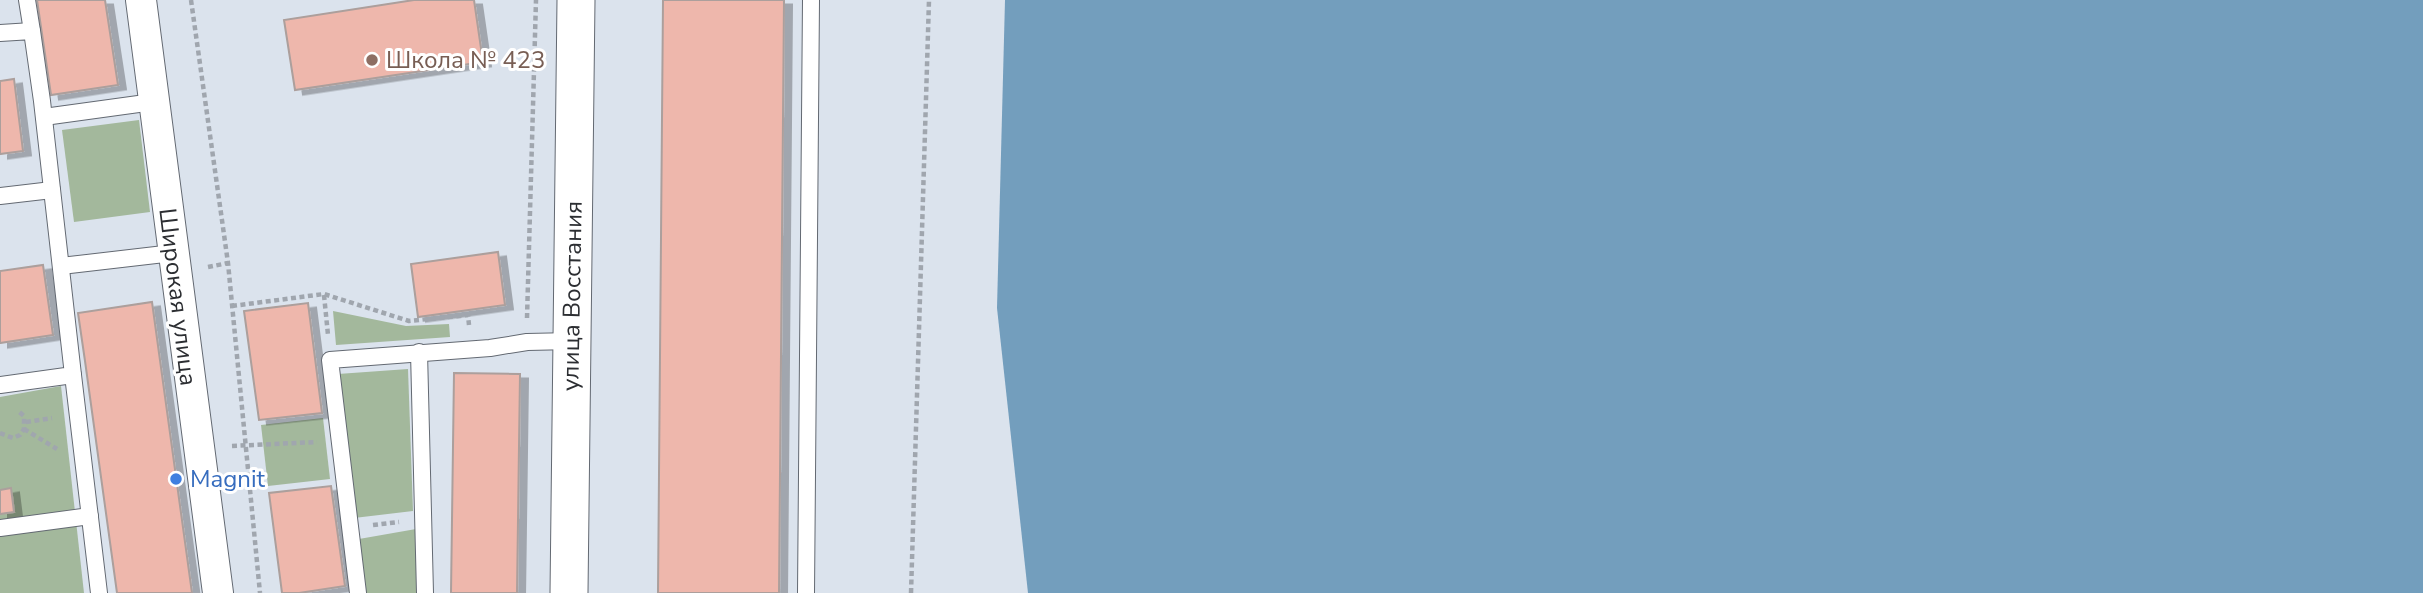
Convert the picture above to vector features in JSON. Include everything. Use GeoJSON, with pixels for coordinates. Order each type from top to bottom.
{"type":"FeatureCollection","features":[{"type":"Feature","properties":{"kind":"street","name":"Широкая улица"},"geometry":{"type":"LineString","coordinates":[[141,0],[218,593]]}},
{"type":"Feature","properties":{"kind":"street","name":"улица Восстания"},"geometry":{"type":"LineString","coordinates":[[569,593],[576,0]]}},
{"type":"Feature","properties":{"kind":"lane"},"geometry":{"type":"LineString","coordinates":[[27,0],[44,117],[99,593]]}},
{"type":"Feature","properties":{"kind":"lane"},"geometry":{"type":"LineString","coordinates":[[806,593],[811,0]]}},
{"type":"Feature","properties":{"kind":"lane"},"geometry":{"type":"LineString","coordinates":[[0,33],[32,31]]}},
{"type":"Feature","properties":{"kind":"lane"},"geometry":{"type":"LineString","coordinates":[[44,117],[153,102]]}},
{"type":"Feature","properties":{"kind":"lane"},"geometry":{"type":"LineString","coordinates":[[0,196],[52,190]]}},
{"type":"Feature","properties":{"kind":"lane"},"geometry":{"type":"LineString","coordinates":[[61,266],[173,253]]}},
{"type":"Feature","properties":{"kind":"lane"},"geometry":{"type":"LineString","coordinates":[[358,593],[330,360],[490,348],[527,342],[572,341]]}},
{"type":"Feature","properties":{"kind":"lane"},"geometry":{"type":"LineString","coordinates":[[419,352],[425,593]]}},
{"type":"Feature","properties":{"kind":"lane"},"geometry":{"type":"LineString","coordinates":[[0,385],[74,375]]}},
{"type":"Feature","properties":{"kind":"lane"},"geometry":{"type":"LineString","coordinates":[[0,528],[90,516]]}},
{"type":"Feature","properties":{"kind":"path"},"geometry":{"type":"LineString","coordinates":[[191,0],[232,306],[260,593]]}},
{"type":"Feature","properties":{"kind":"path"},"geometry":{"type":"LineString","coordinates":[[527,342],[536,0]]}},
{"type":"Feature","properties":{"kind":"path"},"geometry":{"type":"LineString","coordinates":[[911,593],[929,0]]}},
{"type":"Feature","properties":{"kind":"path"},"geometry":{"type":"LineString","coordinates":[[232,306],[324,294],[410,321],[468,315]]}},
{"type":"Feature","properties":{"kind":"path"},"geometry":{"type":"LineString","coordinates":[[324,294],[330,360]]}},
{"type":"Feature","properties":{"kind":"path"},"geometry":{"type":"LineString","coordinates":[[0,433],[13,438],[20,435],[24,429],[24,416],[12,408]]}},
{"type":"Feature","properties":{"kind":"path"},"geometry":{"type":"LineString","coordinates":[[198,448],[339,440]]}},
{"type":"Feature","properties":{"kind":"path"},"geometry":{"type":"LineString","coordinates":[[350,528],[424,519]]}},
{"type":"Feature","properties":{"kind":"green space"},"geometry":{"type":"Polygon","coordinates":[[[139,120],[150,212],[74,222],[62,130],[139,120]]]}},
{"type":"Feature","properties":{"kind":"green space"},"geometry":{"type":"Polygon","coordinates":[[[333,311],[406,326],[449,324],[450,337],[336,345],[333,311]]]}},
{"type":"Feature","properties":{"kind":"green space"},"geometry":{"type":"Polygon","coordinates":[[[408,369],[413,511],[354,518],[338,374],[408,369]]]}},
{"type":"Feature","properties":{"kind":"green space"},"geometry":{"type":"Polygon","coordinates":[[[61,386],[84,593],[0,593],[0,397],[61,386]]]}},
{"type":"Feature","properties":{"kind":"green space"},"geometry":{"type":"Polygon","coordinates":[[[323,418],[330,479],[268,486],[261,425],[323,418]]]}},
{"type":"Feature","properties":{"kind":"green space"},"geometry":{"type":"Polygon","coordinates":[[[416,529],[416,593],[365,593],[359,539],[416,529]]]}},
{"type":"Feature","properties":{"kind":"water"},"geometry":{"type":"Polygon","coordinates":[[[1005,0],[2423,0],[2423,593],[1028,593],[997,308],[1005,0]]]}},
{"type":"Feature","properties":{"kind":"building"},"geometry":{"type":"Polygon","coordinates":[[[37,0],[105,0],[118,85],[51,95],[37,0]]]}},
{"type":"Feature","properties":{"kind":"building"},"geometry":{"type":"Polygon","coordinates":[[[414,0],[474,0],[483,62],[295,90],[284,20],[414,0]]]}},
{"type":"Feature","properties":{"kind":"building"},"geometry":{"type":"Polygon","coordinates":[[[663,0],[784,0],[779,593],[658,593],[663,0]]]}},
{"type":"Feature","properties":{"kind":"building"},"geometry":{"type":"Polygon","coordinates":[[[14,79],[23,151],[0,154],[0,81],[14,79]]]}},
{"type":"Feature","properties":{"kind":"building"},"geometry":{"type":"Polygon","coordinates":[[[498,252],[505,305],[418,317],[411,264],[498,252]]]}},
{"type":"Feature","properties":{"kind":"building"},"geometry":{"type":"Polygon","coordinates":[[[43,265],[53,335],[0,343],[0,271],[43,265]]]}},
{"type":"Feature","properties":{"kind":"building"},"geometry":{"type":"Polygon","coordinates":[[[152,302],[192,593],[117,593],[78,313],[152,302]]]}},
{"type":"Feature","properties":{"kind":"building"},"geometry":{"type":"Polygon","coordinates":[[[308,303],[322,413],[259,420],[244,311],[308,303]]]}},
{"type":"Feature","properties":{"kind":"building"},"geometry":{"type":"Polygon","coordinates":[[[454,373],[520,374],[517,593],[451,593],[454,373]]]}},
{"type":"Feature","properties":{"kind":"building"},"geometry":{"type":"Polygon","coordinates":[[[331,486],[345,586],[282,593],[269,493],[331,486]]]}},
{"type":"Feature","properties":{"kind":"building"},"geometry":{"type":"Polygon","coordinates":[[[11,488],[14,512],[0,514],[0,490],[11,488]]]}},
{"type":"Feature","properties":{"kind":"place","name":"Школа № 423"},"geometry":{"type":"Point","coordinates":[372,60]}},
{"type":"Feature","properties":{"kind":"place","name":"Magnit"},"geometry":{"type":"Point","coordinates":[176,479]}}]}
